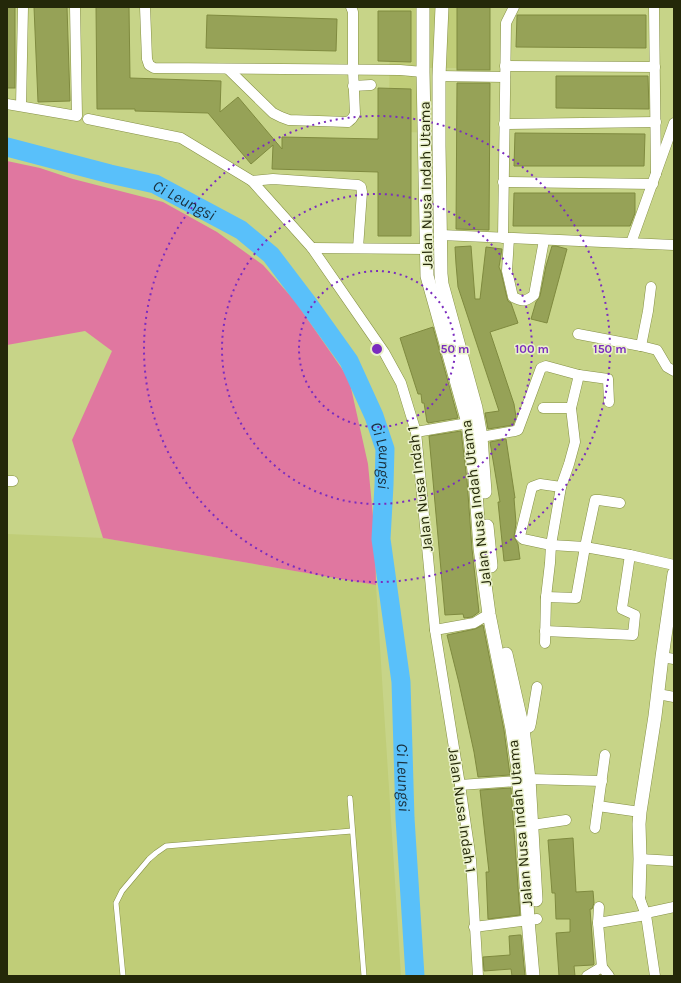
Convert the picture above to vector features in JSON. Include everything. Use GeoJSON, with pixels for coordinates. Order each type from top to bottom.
{"type":"FeatureCollection","features":[{"type":"Feature","properties":{"kind":"street"},"geometry":{"type":"LineString","coordinates":[[21,106],[23,7]]}},
{"type":"Feature","properties":{"kind":"street"},"geometry":{"type":"LineString","coordinates":[[7,104],[77,116],[75,7]]}},
{"type":"Feature","properties":{"kind":"street"},"geometry":{"type":"LineString","coordinates":[[145,7],[147,59],[149,65],[154,68],[400,70],[423,72]]}},
{"type":"Feature","properties":{"kind":"street"},"geometry":{"type":"LineString","coordinates":[[228,69],[273,113],[281,117],[289,120],[348,122],[353,118],[354,114],[353,12],[351,7]]}},
{"type":"Feature","properties":{"kind":"street","name":"Jalan Nusa Indah Utama"},"geometry":{"type":"LineString","coordinates":[[424,7],[423,72],[427,276],[468,423],[479,479],[498,616],[507,663],[523,730],[523,832],[533,920],[542,976]]}},
{"type":"Feature","properties":{"kind":"street","name":"Jalan Nusa Indah Utama"},"geometry":{"type":"LineString","coordinates":[[442,7],[439,76],[441,274],[442,284],[476,408],[481,437],[479,479],[480,548],[489,614],[512,729],[518,770],[524,780],[532,824],[533,976]]}},
{"type":"Feature","properties":{"kind":"street"},"geometry":{"type":"LineString","coordinates":[[514,7],[506,23],[504,182],[507,271],[513,297],[520,301],[527,301],[534,295],[544,240]]}},
{"type":"Feature","properties":{"kind":"street"},"geometry":{"type":"LineString","coordinates":[[654,7],[656,122],[654,179]]}},
{"type":"Feature","properties":{"kind":"street"},"geometry":{"type":"LineString","coordinates":[[505,66],[655,66]]}},
{"type":"Feature","properties":{"kind":"street"},"geometry":{"type":"LineString","coordinates":[[439,76],[505,77]]}},
{"type":"Feature","properties":{"kind":"street"},"geometry":{"type":"LineString","coordinates":[[354,86],[370,85]]}},
{"type":"Feature","properties":{"kind":"street","name":"Jalan Nusa Indah 1"},"geometry":{"type":"LineString","coordinates":[[88,119],[181,138],[252,181],[312,248],[384,352],[401,383],[416,432],[435,630],[471,860],[478,976]]}},
{"type":"Feature","properties":{"kind":"street"},"geometry":{"type":"LineString","coordinates":[[504,124],[656,122]]}},
{"type":"Feature","properties":{"kind":"street"},"geometry":{"type":"LineString","coordinates":[[631,243],[674,124]]}},
{"type":"Feature","properties":{"kind":"street"},"geometry":{"type":"LineString","coordinates":[[252,181],[273,179],[358,185],[362,192],[358,248]]}},
{"type":"Feature","properties":{"kind":"street"},"geometry":{"type":"LineString","coordinates":[[504,182],[654,179]]}},
{"type":"Feature","properties":{"kind":"street"},"geometry":{"type":"LineString","coordinates":[[440,235],[674,245]]}},
{"type":"Feature","properties":{"kind":"street"},"geometry":{"type":"LineString","coordinates":[[312,248],[426,249]]}},
{"type":"Feature","properties":{"kind":"street"},"geometry":{"type":"LineString","coordinates":[[641,346],[651,287]]}},
{"type":"Feature","properties":{"kind":"street"},"geometry":{"type":"LineString","coordinates":[[578,334],[657,350],[667,367],[674,371]]}},
{"type":"Feature","properties":{"kind":"street"},"geometry":{"type":"LineString","coordinates":[[481,437],[518,430],[541,368],[546,366],[579,375],[608,379],[609,402]]}},
{"type":"Feature","properties":{"kind":"street"},"geometry":{"type":"LineString","coordinates":[[545,643],[546,597],[551,545],[561,487],[575,442],[571,408],[579,375]]}},
{"type":"Feature","properties":{"kind":"street"},"geometry":{"type":"LineString","coordinates":[[543,408],[571,408]]}},
{"type":"Feature","properties":{"kind":"street"},"geometry":{"type":"LineString","coordinates":[[416,432],[468,423]]}},
{"type":"Feature","properties":{"kind":"street"},"geometry":{"type":"LineString","coordinates":[[561,487],[540,484],[532,487],[520,536],[523,539],[551,545],[584,547],[674,565]]}},
{"type":"Feature","properties":{"kind":"street"},"geometry":{"type":"LineString","coordinates":[[546,597],[576,598],[584,547],[595,500],[620,503]]}},
{"type":"Feature","properties":{"kind":"street"},"geometry":{"type":"LineString","coordinates":[[545,631],[633,635],[635,615],[622,609],[630,555]]}},
{"type":"Feature","properties":{"kind":"street"},"geometry":{"type":"LineString","coordinates":[[655,976],[646,914],[639,895],[639,824],[658,694],[668,658],[674,574]]}},
{"type":"Feature","properties":{"kind":"street"},"geometry":{"type":"LineString","coordinates":[[435,630],[474,622],[489,614]]}},
{"type":"Feature","properties":{"kind":"street"},"geometry":{"type":"LineString","coordinates":[[523,730],[530,727],[537,687]]}},
{"type":"Feature","properties":{"kind":"street"},"geometry":{"type":"LineString","coordinates":[[658,694],[674,697]]}},
{"type":"Feature","properties":{"kind":"street"},"geometry":{"type":"LineString","coordinates":[[595,828],[606,755]]}},
{"type":"Feature","properties":{"kind":"street"},"geometry":{"type":"LineString","coordinates":[[460,785],[524,780],[602,781]]}},
{"type":"Feature","properties":{"kind":"street"},"geometry":{"type":"LineString","coordinates":[[598,806],[640,812]]}},
{"type":"Feature","properties":{"kind":"street"},"geometry":{"type":"LineString","coordinates":[[532,824],[566,820]]}},
{"type":"Feature","properties":{"kind":"street"},"geometry":{"type":"LineString","coordinates":[[640,859],[674,861]]}},
{"type":"Feature","properties":{"kind":"street"},"geometry":{"type":"LineString","coordinates":[[599,907],[598,923],[602,967],[609,976]]}},
{"type":"Feature","properties":{"kind":"street"},"geometry":{"type":"LineString","coordinates":[[598,923],[674,907]]}},
{"type":"Feature","properties":{"kind":"street"},"geometry":{"type":"LineString","coordinates":[[474,927],[533,920]]}},
{"type":"Feature","properties":{"kind":"street"},"geometry":{"type":"LineString","coordinates":[[587,976],[602,967]]}},
{"type":"Feature","properties":{"kind":"lane"},"geometry":{"type":"LineString","coordinates":[[350,798],[364,976]]}},
{"type":"Feature","properties":{"kind":"lane"},"geometry":{"type":"LineString","coordinates":[[123,976],[116,903],[122,891],[149,859],[166,846],[352,831]]}},
{"type":"Feature","properties":{"kind":"shaded area"},"geometry":{"type":"Polygon","coordinates":[[[390,7],[478,7],[479,68],[429,68],[428,133],[389,131],[390,7]]]}},
{"type":"Feature","properties":{"kind":"shaded area"},"geometry":{"type":"Polygon","coordinates":[[[7,161],[40,168],[73,179],[163,202],[217,232],[263,265],[295,301],[349,379],[368,464],[375,537],[376,585],[103,538],[72,440],[112,351],[85,331],[7,345],[7,161]]]}},
{"type":"Feature","properties":{"kind":"shaded area"},"geometry":{"type":"Polygon","coordinates":[[[7,534],[103,538],[376,585],[401,976],[7,976],[7,534]]]}},
{"type":"Feature","properties":{"kind":"building"},"geometry":{"type":"Polygon","coordinates":[[[7,7],[15,7],[15,88],[7,88],[7,7]]]}},
{"type":"Feature","properties":{"kind":"building"},"geometry":{"type":"Polygon","coordinates":[[[34,7],[67,7],[70,101],[38,102],[34,7]]]}},
{"type":"Feature","properties":{"kind":"building"},"geometry":{"type":"Polygon","coordinates":[[[96,7],[129,7],[130,78],[221,81],[220,112],[238,97],[282,149],[282,137],[378,139],[378,88],[411,89],[411,236],[378,236],[378,172],[272,169],[273,145],[251,164],[208,113],[135,111],[135,109],[97,109],[96,7]]]}},
{"type":"Feature","properties":{"kind":"building"},"geometry":{"type":"Polygon","coordinates":[[[457,7],[490,7],[490,70],[457,70],[457,7]]]}},
{"type":"Feature","properties":{"kind":"building"},"geometry":{"type":"Polygon","coordinates":[[[378,11],[411,11],[411,62],[378,61],[378,11]]]}},
{"type":"Feature","properties":{"kind":"building"},"geometry":{"type":"Polygon","coordinates":[[[207,15],[337,19],[336,51],[206,48],[207,15]]]}},
{"type":"Feature","properties":{"kind":"building"},"geometry":{"type":"Polygon","coordinates":[[[517,15],[646,15],[646,48],[516,47],[517,15]]]}},
{"type":"Feature","properties":{"kind":"building"},"geometry":{"type":"Polygon","coordinates":[[[556,76],[648,76],[649,109],[556,108],[556,76]]]}},
{"type":"Feature","properties":{"kind":"building"},"geometry":{"type":"Polygon","coordinates":[[[457,83],[490,83],[489,230],[456,229],[457,83]]]}},
{"type":"Feature","properties":{"kind":"building"},"geometry":{"type":"Polygon","coordinates":[[[515,133],[645,134],[644,166],[514,166],[515,133]]]}},
{"type":"Feature","properties":{"kind":"building"},"geometry":{"type":"Polygon","coordinates":[[[514,193],[635,193],[635,213],[630,226],[513,226],[514,193]]]}},
{"type":"Feature","properties":{"kind":"building"},"geometry":{"type":"Polygon","coordinates":[[[471,246],[475,299],[480,299],[486,247],[502,249],[499,267],[508,301],[511,303],[518,323],[490,332],[514,404],[516,417],[513,425],[488,429],[485,413],[499,411],[458,287],[455,247],[471,246]]]}},
{"type":"Feature","properties":{"kind":"building"},"geometry":{"type":"Polygon","coordinates":[[[552,246],[567,249],[547,323],[531,319],[536,302],[540,296],[552,246]]]}},
{"type":"Feature","properties":{"kind":"building"},"geometry":{"type":"Polygon","coordinates":[[[433,327],[458,418],[428,423],[424,403],[422,403],[421,394],[418,394],[400,338],[433,327]]]}},
{"type":"Feature","properties":{"kind":"building"},"geometry":{"type":"Polygon","coordinates":[[[461,431],[479,612],[472,617],[464,618],[463,614],[445,615],[429,436],[461,431]]]}},
{"type":"Feature","properties":{"kind":"building"},"geometry":{"type":"Polygon","coordinates":[[[506,439],[515,498],[516,523],[514,537],[518,544],[520,559],[504,561],[498,502],[500,502],[490,442],[506,439]]]}},
{"type":"Feature","properties":{"kind":"building"},"geometry":{"type":"Polygon","coordinates":[[[483,625],[504,730],[510,775],[478,777],[459,683],[447,635],[475,629],[483,625]]]}},
{"type":"Feature","properties":{"kind":"building"},"geometry":{"type":"Polygon","coordinates":[[[511,788],[520,915],[488,919],[486,872],[489,872],[480,790],[511,788]]]}},
{"type":"Feature","properties":{"kind":"building"},"geometry":{"type":"Polygon","coordinates":[[[573,838],[576,892],[593,891],[594,903],[592,909],[590,909],[594,964],[574,966],[575,976],[559,976],[556,933],[570,932],[570,919],[556,919],[555,893],[552,893],[548,840],[573,838]]]}},
{"type":"Feature","properties":{"kind":"building"},"geometry":{"type":"Polygon","coordinates":[[[521,935],[525,976],[512,976],[511,969],[484,971],[483,957],[510,955],[509,936],[521,935]]]}},
{"type":"Feature","properties":{"kind":"waterway","name":"Ci Leungsi"},"geometry":{"type":"LineString","coordinates":[[7,147],[110,174],[155,184],[241,230],[271,255],[349,361],[374,416],[385,449],[381,539],[401,682],[405,818],[415,976]]}}]}
